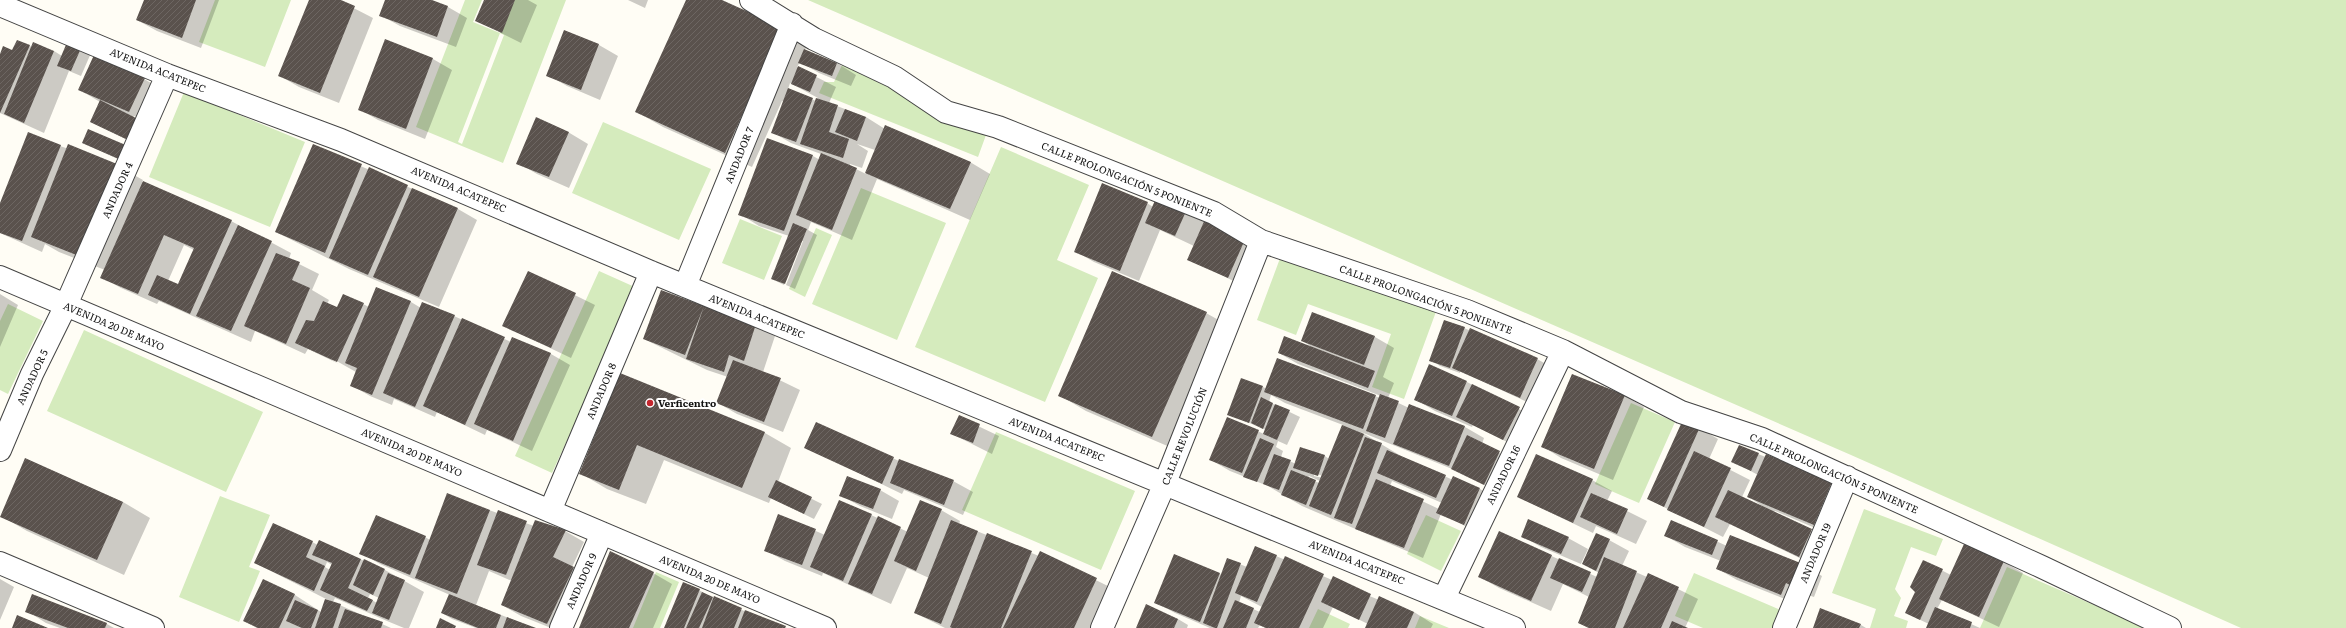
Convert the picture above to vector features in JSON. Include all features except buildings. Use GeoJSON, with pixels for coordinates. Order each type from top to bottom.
{"type":"FeatureCollection","features":[{"type":"Feature","properties":{"kind":"street","name":"CALLE PROLONGACIÓN 5 PONIENTE"},"geometry":{"type":"LineString","coordinates":[[751,0],[814,38],[894,77],[946,112],[998,127],[1214,213],[1261,241],[1467,311],[1563,351],[1681,412],[1762,439],[2170,628]]}},
{"type":"Feature","properties":{"kind":"street","name":"AVENIDA ACATEPEC"},"geometry":{"type":"LineString","coordinates":[[0,5],[168,75],[348,142],[651,272],[1514,628]]}},
{"type":"Feature","properties":{"kind":"street","name":"ANDADOR 7"},"geometry":{"type":"LineString","coordinates":[[685,286],[792,24]]}},
{"type":"Feature","properties":{"kind":"street","name":"ANDADOR 4"},"geometry":{"type":"LineString","coordinates":[[66,305],[168,75]]}},
{"type":"Feature","properties":{"kind":"street","name":"CALLE REVOLUCIÓN"},"geometry":{"type":"LineString","coordinates":[[1102,628],[1165,483],[1261,241]]}},
{"type":"Feature","properties":{"kind":"street","name":"ANDADOR 8"},"geometry":{"type":"LineString","coordinates":[[550,511],[651,272]]}},
{"type":"Feature","properties":{"kind":"street","name":"AVENIDA 20 DE MAYO"},"geometry":{"type":"LineString","coordinates":[[0,277],[825,628]]}},
{"type":"Feature","properties":{"kind":"street","name":"ANDADOR 5"},"geometry":{"type":"LineString","coordinates":[[0,450],[32,374],[66,305]]}},
{"type":"Feature","properties":{"kind":"street","name":"ANDADOR 16"},"geometry":{"type":"LineString","coordinates":[[1444,598],[1563,351]]}},
{"type":"Feature","properties":{"kind":"street","name":"ANDADOR 19"},"geometry":{"type":"LineString","coordinates":[[1784,628],[1847,478]]}},
{"type":"Feature","properties":{"kind":"street","name":"ANDADOR 9"},"geometry":{"type":"LineString","coordinates":[[561,628],[602,533]]}},
{"type":"Feature","properties":{"kind":"street"},"geometry":{"type":"LineString","coordinates":[[0,564],[153,628]]}},
{"type":"Feature","properties":{"kind":"green space"},"geometry":{"type":"Polygon","coordinates":[[[215,0],[291,0],[265,67],[199,42],[215,0]]]}},
{"type":"Feature","properties":{"kind":"green space"},"geometry":{"type":"Polygon","coordinates":[[[465,0],[482,0],[473,22],[500,33],[513,0],[566,0],[503,163],[416,127],[465,0]],[[500,33],[458,142],[462,144],[504,35],[500,33]]]}},
{"type":"Feature","properties":{"kind":"green space"},"geometry":{"type":"Polygon","coordinates":[[[808,0],[2346,0],[2346,628],[2241,628],[1851,455],[808,0]]]}},
{"type":"Feature","properties":{"kind":"green space"},"geometry":{"type":"Polygon","coordinates":[[[842,65],[893,89],[937,117],[986,135],[978,157],[819,93],[824,82],[834,82],[842,65]]]}},
{"type":"Feature","properties":{"kind":"green space"},"geometry":{"type":"Polygon","coordinates":[[[184,92],[305,142],[270,227],[149,177],[184,92]]]}},
{"type":"Feature","properties":{"kind":"green space"},"geometry":{"type":"Polygon","coordinates":[[[603,122],[711,169],[679,240],[572,193],[603,122]]]}},
{"type":"Feature","properties":{"kind":"green space"},"geometry":{"type":"Polygon","coordinates":[[[1001,147],[1089,185],[1057,260],[1098,278],[1045,402],[915,347],[1001,147]]]}},
{"type":"Feature","properties":{"kind":"green space"},"geometry":{"type":"Polygon","coordinates":[[[861,188],[946,223],[897,340],[812,304],[861,188]]]}},
{"type":"Feature","properties":{"kind":"green space"},"geometry":{"type":"Polygon","coordinates":[[[740,219],[782,236],[764,280],[722,263],[740,219]]]}},
{"type":"Feature","properties":{"kind":"green space"},"geometry":{"type":"Polygon","coordinates":[[[816,228],[832,235],[805,297],[789,289],[816,228]]]}},
{"type":"Feature","properties":{"kind":"green space"},"geometry":{"type":"Polygon","coordinates":[[[1282,253],[1437,309],[1404,399],[1372,387],[1391,334],[1308,304],[1296,335],[1257,320],[1282,253]]]}},
{"type":"Feature","properties":{"kind":"green space"},"geometry":{"type":"Polygon","coordinates":[[[599,271],[637,288],[552,473],[515,456],[599,271]]]}},
{"type":"Feature","properties":{"kind":"green space"},"geometry":{"type":"Polygon","coordinates":[[[8,304],[43,321],[8,394],[0,390],[0,321],[8,304]]]}},
{"type":"Feature","properties":{"kind":"green space"},"geometry":{"type":"Polygon","coordinates":[[[84,330],[263,412],[226,492],[47,411],[84,330]]]}},
{"type":"Feature","properties":{"kind":"green space"},"geometry":{"type":"Polygon","coordinates":[[[1631,403],[1675,422],[1639,503],[1595,484],[1631,403]]]}},
{"type":"Feature","properties":{"kind":"green space"},"geometry":{"type":"Polygon","coordinates":[[[996,432],[1135,491],[1101,570],[962,510],[996,432]]]}},
{"type":"Feature","properties":{"kind":"green space"},"geometry":{"type":"Polygon","coordinates":[[[220,496],[270,515],[249,567],[260,571],[239,622],[179,597],[220,496]]]}},
{"type":"Feature","properties":{"kind":"green space"},"geometry":{"type":"Polygon","coordinates":[[[1864,509],[1943,539],[1936,556],[1911,547],[1895,589],[1901,598],[1894,616],[1908,621],[1906,628],[1870,628],[1876,609],[1832,593],[1864,509]]]}},
{"type":"Feature","properties":{"kind":"green space"},"geometry":{"type":"Polygon","coordinates":[[[1426,515],[1461,531],[1441,571],[1407,554],[1426,515]]]}},
{"type":"Feature","properties":{"kind":"green space"},"geometry":{"type":"Polygon","coordinates":[[[2007,567],[2147,628],[1980,628],[2007,567]]]}},
{"type":"Feature","properties":{"kind":"green space"},"geometry":{"type":"Polygon","coordinates":[[[656,572],[679,582],[660,628],[633,628],[656,572]]]}},
{"type":"Feature","properties":{"kind":"green space"},"geometry":{"type":"Polygon","coordinates":[[[1694,573],[1783,611],[1776,628],[1703,628],[1675,616],[1694,573]]]}},
{"type":"Feature","properties":{"kind":"green space"},"geometry":{"type":"Polygon","coordinates":[[[1318,609],[1350,624],[1348,628],[1309,628],[1318,609]]]}},
{"type":"Feature","properties":{"kind":"green space"},"geometry":{"type":"Polygon","coordinates":[[[1420,616],[1449,628],[1415,628],[1420,616]]]}},
{"type":"Feature","properties":{"kind":"place","name":"Verficentro"},"geometry":{"type":"Point","coordinates":[650,403]}}]}
